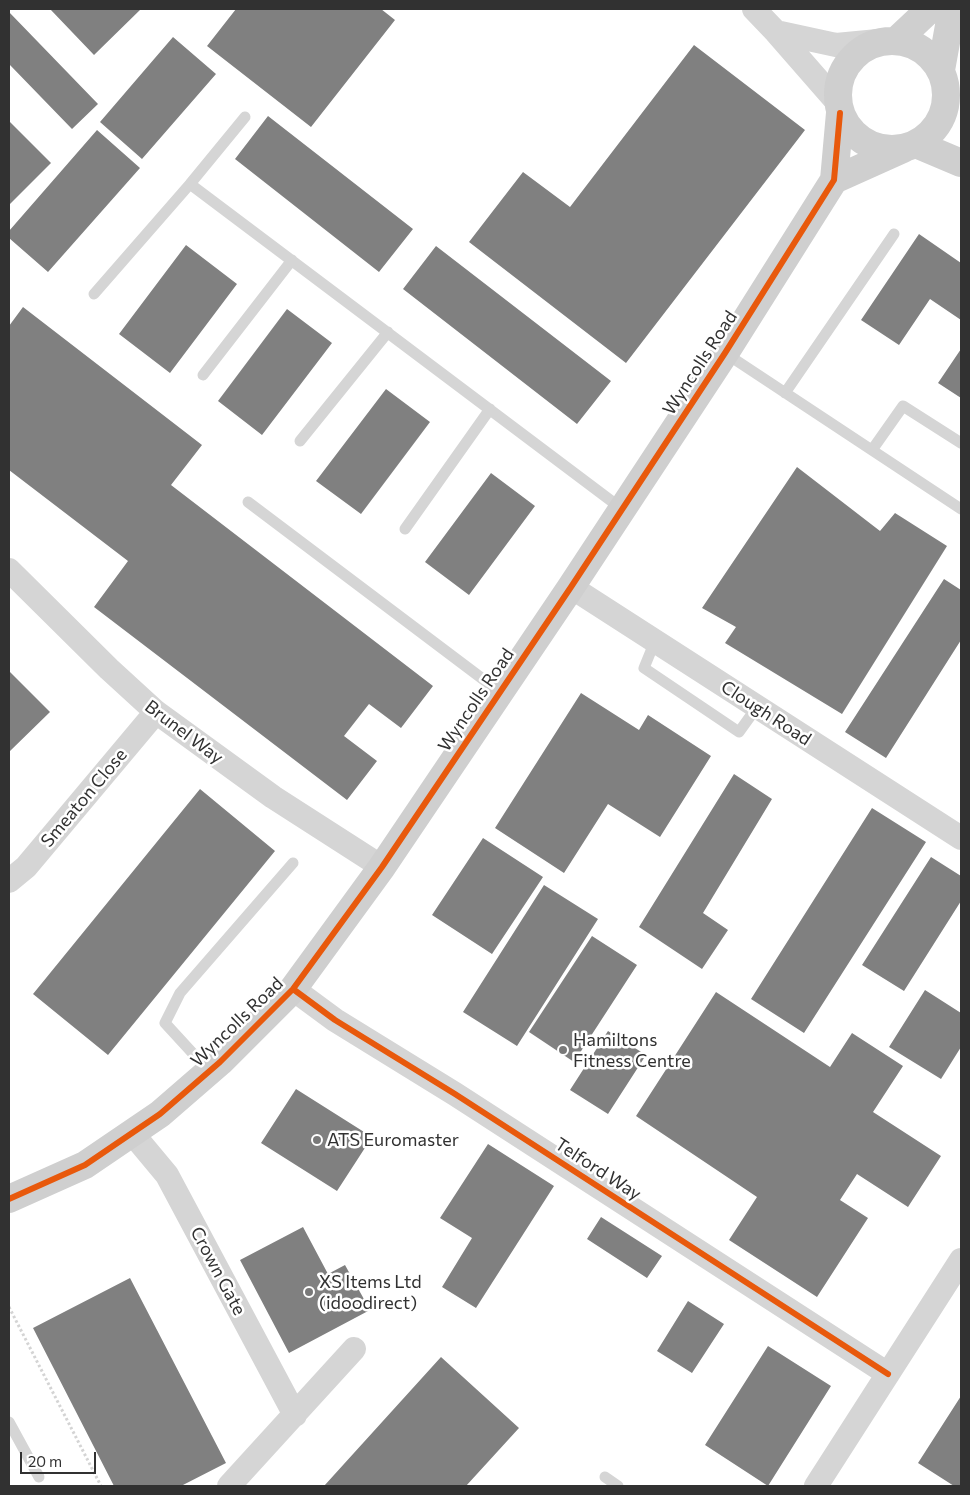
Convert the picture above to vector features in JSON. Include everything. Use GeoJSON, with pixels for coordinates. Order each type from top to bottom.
{"type":"FeatureCollection","features":[{"type":"Feature","properties":{"kind":"street"},"geometry":{"type":"LineString","coordinates":[[754,9],[776,32],[839,108],[848,128],[862,140],[877,148],[895,150],[912,145],[961,163]]}},
{"type":"Feature","properties":{"kind":"street"},"geometry":{"type":"LineString","coordinates":[[839,108],[838,83],[846,64],[860,50],[887,40],[930,9]]}},
{"type":"Feature","properties":{"kind":"street"},"geometry":{"type":"LineString","coordinates":[[834,180],[912,145],[930,134],[942,116],[952,9]]}},
{"type":"Feature","properties":{"kind":"street"},"geometry":{"type":"LineString","coordinates":[[776,32],[836,45],[887,40],[914,44],[930,55],[961,119]]}},
{"type":"Feature","properties":{"kind":"street","name":"Wyncolls Road"},"geometry":{"type":"LineString","coordinates":[[9,1199],[85,1165],[160,1114],[209,1071],[293,989],[382,867],[571,587],[725,353],[834,180],[839,108]]}},
{"type":"Feature","properties":{"kind":"street","name":"Brunel Way"},"geometry":{"type":"LineString","coordinates":[[9,570],[109,670],[156,712],[273,797],[382,867]]}},
{"type":"Feature","properties":{"kind":"street","name":"Clough Road"},"geometry":{"type":"LineString","coordinates":[[571,587],[961,838]]}},
{"type":"Feature","properties":{"kind":"street","name":"Smeaton Close"},"geometry":{"type":"LineString","coordinates":[[9,881],[26,867],[156,712]]}},
{"type":"Feature","properties":{"kind":"street","name":"Telford Way"},"geometry":{"type":"LineString","coordinates":[[293,989],[335,1020],[455,1094],[888,1374]]}},
{"type":"Feature","properties":{"kind":"street","name":"Crown Gate"},"geometry":{"type":"LineString","coordinates":[[132,1133],[167,1175],[295,1415]]}},
{"type":"Feature","properties":{"kind":"street"},"geometry":{"type":"LineString","coordinates":[[816,1486],[961,1260]]}},
{"type":"Feature","properties":{"kind":"street"},"geometry":{"type":"LineString","coordinates":[[229,1486],[354,1349]]}},
{"type":"Feature","properties":{"kind":"lane"},"geometry":{"type":"LineString","coordinates":[[94,294],[190,184],[245,116]]}},
{"type":"Feature","properties":{"kind":"lane"},"geometry":{"type":"LineString","coordinates":[[190,184],[622,509]]}},
{"type":"Feature","properties":{"kind":"lane"},"geometry":{"type":"LineString","coordinates":[[785,393],[894,234]]}},
{"type":"Feature","properties":{"kind":"lane"},"geometry":{"type":"LineString","coordinates":[[203,375],[292,260]]}},
{"type":"Feature","properties":{"kind":"lane"},"geometry":{"type":"LineString","coordinates":[[300,441],[388,332]]}},
{"type":"Feature","properties":{"kind":"lane"},"geometry":{"type":"LineString","coordinates":[[725,353],[961,509]]}},
{"type":"Feature","properties":{"kind":"lane"},"geometry":{"type":"LineString","coordinates":[[872,450],[903,406],[961,444]]}},
{"type":"Feature","properties":{"kind":"lane"},"geometry":{"type":"LineString","coordinates":[[405,529],[490,409]]}},
{"type":"Feature","properties":{"kind":"lane"},"geometry":{"type":"LineString","coordinates":[[248,502],[500,692]]}},
{"type":"Feature","properties":{"kind":"lane"},"geometry":{"type":"LineString","coordinates":[[655,641],[644,668],[739,732],[757,707]]}},
{"type":"Feature","properties":{"kind":"lane"},"geometry":{"type":"LineString","coordinates":[[209,1071],[165,1023],[180,993],[293,863]]}},
{"type":"Feature","properties":{"kind":"lane"},"geometry":{"type":"LineString","coordinates":[[9,1422],[39,1477]]}},
{"type":"Feature","properties":{"kind":"lane"},"geometry":{"type":"LineString","coordinates":[[605,1477],[618,1486]]}},
{"type":"Feature","properties":{"kind":"path"},"geometry":{"type":"LineString","coordinates":[[9,1307],[102,1486]]}},
{"type":"Feature","properties":{"kind":"building"},"geometry":{"type":"Polygon","coordinates":[[[50,9],[141,9],[94,55],[50,9]]]}},
{"type":"Feature","properties":{"kind":"building"},"geometry":{"type":"Polygon","coordinates":[[[236,9],[381,9],[395,20],[311,127],[207,46],[236,9]]]}},
{"type":"Feature","properties":{"kind":"building"},"geometry":{"type":"Polygon","coordinates":[[[9,12],[98,104],[72,129],[9,64],[9,12]]]}},
{"type":"Feature","properties":{"kind":"building"},"geometry":{"type":"Polygon","coordinates":[[[173,37],[216,74],[142,159],[100,122],[173,37]]]}},
{"type":"Feature","properties":{"kind":"building"},"geometry":{"type":"Polygon","coordinates":[[[694,45],[805,130],[626,363],[469,242],[523,172],[570,207],[694,45]]]}},
{"type":"Feature","properties":{"kind":"building"},"geometry":{"type":"Polygon","coordinates":[[[268,116],[413,229],[379,272],[235,159],[268,116]]]}},
{"type":"Feature","properties":{"kind":"building"},"geometry":{"type":"Polygon","coordinates":[[[9,121],[51,163],[9,205],[9,121]]]}},
{"type":"Feature","properties":{"kind":"building"},"geometry":{"type":"Polygon","coordinates":[[[97,130],[140,168],[48,272],[9,238],[9,231],[97,130]]]}},
{"type":"Feature","properties":{"kind":"building"},"geometry":{"type":"Polygon","coordinates":[[[919,234],[961,263],[961,320],[930,299],[899,345],[861,320],[919,234]]]}},
{"type":"Feature","properties":{"kind":"building"},"geometry":{"type":"Polygon","coordinates":[[[186,245],[237,284],[170,373],[119,334],[186,245]]]}},
{"type":"Feature","properties":{"kind":"building"},"geometry":{"type":"Polygon","coordinates":[[[436,246],[611,381],[577,424],[403,289],[436,246]]]}},
{"type":"Feature","properties":{"kind":"building"},"geometry":{"type":"Polygon","coordinates":[[[23,307],[202,445],[171,485],[433,686],[401,728],[369,704],[344,736],[377,761],[347,800],[94,607],[128,561],[9,470],[9,326],[23,307]]]}},
{"type":"Feature","properties":{"kind":"building"},"geometry":{"type":"Polygon","coordinates":[[[287,309],[332,343],[262,435],[218,401],[287,309]]]}},
{"type":"Feature","properties":{"kind":"building"},"geometry":{"type":"Polygon","coordinates":[[[961,349],[961,398],[938,383],[961,349]]]}},
{"type":"Feature","properties":{"kind":"building"},"geometry":{"type":"Polygon","coordinates":[[[386,389],[430,422],[361,514],[316,481],[386,389]]]}},
{"type":"Feature","properties":{"kind":"building"},"geometry":{"type":"Polygon","coordinates":[[[797,467],[880,531],[895,513],[947,546],[842,714],[725,643],[736,627],[702,608],[797,467]]]}},
{"type":"Feature","properties":{"kind":"building"},"geometry":{"type":"Polygon","coordinates":[[[491,473],[535,506],[469,595],[425,562],[491,473]]]}},
{"type":"Feature","properties":{"kind":"building"},"geometry":{"type":"Polygon","coordinates":[[[944,579],[961,590],[961,640],[886,758],[845,732],[944,579]]]}},
{"type":"Feature","properties":{"kind":"building"},"geometry":{"type":"Polygon","coordinates":[[[9,671],[50,712],[9,752],[9,671]]]}},
{"type":"Feature","properties":{"kind":"building"},"geometry":{"type":"Polygon","coordinates":[[[581,693],[639,730],[648,715],[711,756],[660,837],[608,804],[564,873],[495,828],[581,693]]]}},
{"type":"Feature","properties":{"kind":"building"},"geometry":{"type":"Polygon","coordinates":[[[734,774],[772,799],[703,913],[728,930],[702,969],[639,927],[734,774]]]}},
{"type":"Feature","properties":{"kind":"building"},"geometry":{"type":"Polygon","coordinates":[[[200,789],[275,851],[108,1055],[33,994],[200,789]]]}},
{"type":"Feature","properties":{"kind":"building"},"geometry":{"type":"Polygon","coordinates":[[[872,808],[926,842],[804,1033],[751,999],[872,808]]]}},
{"type":"Feature","properties":{"kind":"building"},"geometry":{"type":"Polygon","coordinates":[[[483,838],[543,877],[492,954],[432,915],[483,838]]]}},
{"type":"Feature","properties":{"kind":"building"},"geometry":{"type":"Polygon","coordinates":[[[931,857],[961,876],[961,901],[904,991],[862,965],[931,857]]]}},
{"type":"Feature","properties":{"kind":"building"},"geometry":{"type":"Polygon","coordinates":[[[544,885],[598,919],[517,1046],[463,1012],[544,885]]]}},
{"type":"Feature","properties":{"kind":"building"},"geometry":{"type":"Polygon","coordinates":[[[592,936],[637,965],[574,1062],[529,1032],[592,936]]]}},
{"type":"Feature","properties":{"kind":"building"},"geometry":{"type":"Polygon","coordinates":[[[925,990],[961,1013],[961,1047],[941,1079],[889,1047],[925,990]]]}},
{"type":"Feature","properties":{"kind":"building"},"geometry":{"type":"Polygon","coordinates":[[[716,992],[830,1067],[852,1033],[903,1066],[873,1112],[941,1156],[908,1207],[857,1174],[840,1200],[868,1218],[817,1297],[729,1240],[757,1197],[636,1116],[716,992]]]}},
{"type":"Feature","properties":{"kind":"building"},"geometry":{"type":"Polygon","coordinates":[[[608,1031],[646,1055],[608,1114],[570,1090],[608,1031]]]}},
{"type":"Feature","properties":{"kind":"building","name":"ATS Euromaster"},"geometry":{"type":"Polygon","coordinates":[[[296,1089],[372,1137],[337,1191],[261,1143],[296,1089]]]}},
{"type":"Feature","properties":{"kind":"building"},"geometry":{"type":"Polygon","coordinates":[[[488,1144],[554,1186],[476,1308],[442,1287],[472,1238],[440,1218],[488,1144]]]}},
{"type":"Feature","properties":{"kind":"building"},"geometry":{"type":"Polygon","coordinates":[[[601,1217],[662,1256],[647,1278],[587,1239],[601,1217]]]}},
{"type":"Feature","properties":{"kind":"building","name":"XS Items Ltd (idoodirect)"},"geometry":{"type":"Polygon","coordinates":[[[303,1227],[328,1274],[345,1265],[370,1310],[289,1353],[240,1260],[303,1227]]]}},
{"type":"Feature","properties":{"kind":"building"},"geometry":{"type":"Polygon","coordinates":[[[130,1278],[226,1463],[181,1486],[114,1486],[33,1328],[130,1278]]]}},
{"type":"Feature","properties":{"kind":"building"},"geometry":{"type":"Polygon","coordinates":[[[688,1301],[724,1324],[692,1373],[657,1351],[688,1301]]]}},
{"type":"Feature","properties":{"kind":"building"},"geometry":{"type":"Polygon","coordinates":[[[768,1346],[831,1386],[768,1486],[705,1445],[768,1346]]]}},
{"type":"Feature","properties":{"kind":"building"},"geometry":{"type":"Polygon","coordinates":[[[441,1357],[519,1428],[466,1486],[324,1486],[441,1357]]]}},
{"type":"Feature","properties":{"kind":"building"},"geometry":{"type":"Polygon","coordinates":[[[961,1396],[961,1486],[954,1486],[918,1463],[961,1396]]]}},
{"type":"Feature","properties":{"kind":"cycle path"},"geometry":{"type":"LineString","coordinates":[[9,1199],[85,1165],[160,1114],[220,1062],[293,989],[382,867],[571,587],[725,353],[834,180],[840,113]]}},
{"type":"Feature","properties":{"kind":"cycle path"},"geometry":{"type":"LineString","coordinates":[[293,989],[335,1020],[455,1094],[888,1374]]}},
{"type":"Feature","properties":{"kind":"place","name":"Hamiltons Fitness Centre"},"geometry":{"type":"Point","coordinates":[563,1050]}},
{"type":"Feature","properties":{"kind":"place","name":"ATS Euromaster"},"geometry":{"type":"Point","coordinates":[317,1140]}},
{"type":"Feature","properties":{"kind":"place","name":"XS Items Ltd (idoodirect)"},"geometry":{"type":"Point","coordinates":[309,1292]}}]}
